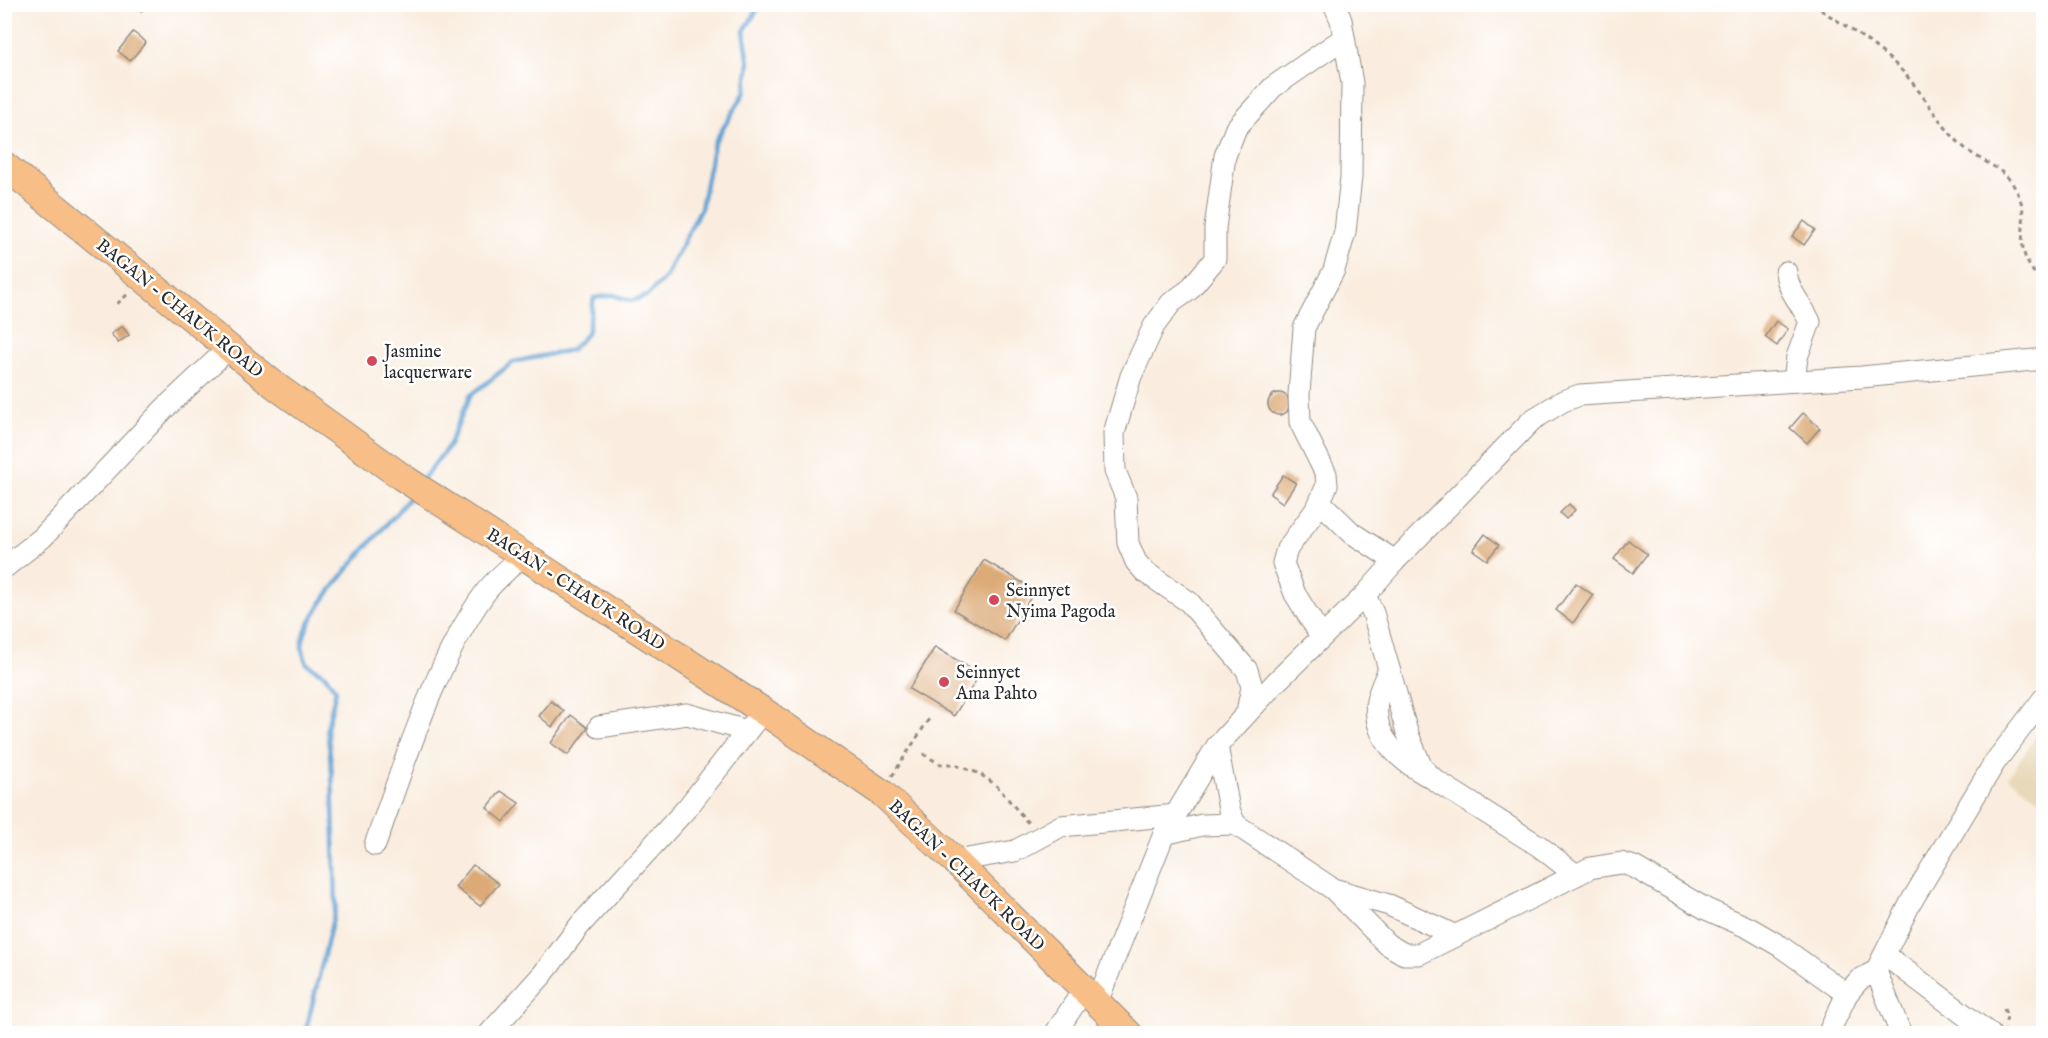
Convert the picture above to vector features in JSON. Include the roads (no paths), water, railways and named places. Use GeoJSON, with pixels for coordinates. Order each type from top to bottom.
{"type":"FeatureCollection","features":[{"type":"Feature","properties":{"kind":"main road","name":"BAGAN - CHAUK ROAD"},"geometry":{"type":"LineString","coordinates":[[4,165],[277,387],[402,477],[523,554],[755,721],[882,793],[955,861],[1129,1034]]}},
{"type":"Feature","properties":{"kind":"street"},"geometry":{"type":"LineString","coordinates":[[1321,636],[1295,594],[1283,563],[1287,549],[1320,502],[1327,485],[1326,474],[1300,422],[1299,394],[1304,328],[1334,270],[1344,232],[1350,188],[1352,83],[1341,20],[1334,4]]}},
{"type":"Feature","properties":{"kind":"street"},"geometry":{"type":"LineString","coordinates":[[1247,712],[1252,687],[1247,670],[1190,602],[1145,572],[1136,562],[1128,543],[1125,498],[1115,471],[1114,433],[1131,376],[1154,326],[1171,303],[1189,290],[1215,259],[1215,228],[1225,156],[1236,128],[1273,87],[1344,38]]}},
{"type":"Feature","properties":{"kind":"street"},"geometry":{"type":"LineString","coordinates":[[1786,272],[1787,285],[1804,308],[1810,322],[1797,357],[1794,381]]}},
{"type":"Feature","properties":{"kind":"street"},"geometry":{"type":"LineString","coordinates":[[4,568],[42,538],[164,409],[230,348]]}},
{"type":"Feature","properties":{"kind":"street"},"geometry":{"type":"LineString","coordinates":[[1055,1034],[1091,995],[1164,834],[1217,746],[1247,712],[1321,636],[1365,595],[1532,420],[1563,401],[1580,395],[1794,381],[2043,359]]}},
{"type":"Feature","properties":{"kind":"street"},"geometry":{"type":"LineString","coordinates":[[1320,502],[1352,533],[1395,561]]}},
{"type":"Feature","properties":{"kind":"street"},"geometry":{"type":"LineString","coordinates":[[375,844],[424,710],[466,623],[498,577],[523,554]]}},
{"type":"Feature","properties":{"kind":"street"},"geometry":{"type":"LineString","coordinates":[[1365,595],[1415,754],[1422,768],[1439,783],[1539,846],[1576,875]]}},
{"type":"Feature","properties":{"kind":"street"},"geometry":{"type":"LineString","coordinates":[[1828,1034],[1847,994],[1859,980],[1881,963],[1911,902],[1995,762],[2043,698]]}},
{"type":"Feature","properties":{"kind":"street"},"geometry":{"type":"LineString","coordinates":[[599,727],[687,714],[755,721]]}},
{"type":"Feature","properties":{"kind":"street"},"geometry":{"type":"LineString","coordinates":[[500,1030],[580,925],[687,808],[755,721]]}},
{"type":"Feature","properties":{"kind":"street"},"geometry":{"type":"LineString","coordinates":[[1217,746],[1229,809],[1235,824],[1333,890],[1387,944],[1404,954],[1419,954],[1590,868],[1621,863],[1634,867],[1690,900],[1735,920],[1780,946],[1847,994]]}},
{"type":"Feature","properties":{"kind":"street"},"geometry":{"type":"LineString","coordinates":[[955,861],[1015,850],[1061,826],[1176,815]]}},
{"type":"Feature","properties":{"kind":"street"},"geometry":{"type":"LineString","coordinates":[[1164,834],[1202,825],[1235,824]]}},
{"type":"Feature","properties":{"kind":"street"},"geometry":{"type":"LineString","coordinates":[[1333,890],[1389,906],[1456,936]]}},
{"type":"Feature","properties":{"kind":"street"},"geometry":{"type":"LineString","coordinates":[[1881,963],[1901,1034]]}},
{"type":"Feature","properties":{"kind":"street"},"geometry":{"type":"LineString","coordinates":[[1881,963],[1990,1034]]}},
{"type":"Feature","properties":{"kind":"waterway"},"geometry":{"type":"LineString","coordinates":[[423,479],[448,447],[470,396],[513,362],[571,350],[587,334],[594,298],[613,295],[631,301],[647,296],[665,278],[701,208],[714,143],[745,92],[749,64],[744,31],[761,4]]}},
{"type":"Feature","properties":{"kind":"waterway"},"geometry":{"type":"LineString","coordinates":[[305,1034],[336,906],[332,773],[327,728],[336,690],[325,675],[307,664],[302,646],[306,630],[331,590],[413,493]]}},
{"type":"Feature","properties":{"kind":"place","name":"Jasmine lacquerware"},"geometry":{"type":"Point","coordinates":[372,361]}},
{"type":"Feature","properties":{"kind":"place","name":"Seinnyet Nyima Pagoda"},"geometry":{"type":"Point","coordinates":[994,600]}},
{"type":"Feature","properties":{"kind":"place","name":"Seinnyet Ama Pahto"},"geometry":{"type":"Point","coordinates":[944,682]}}]}
